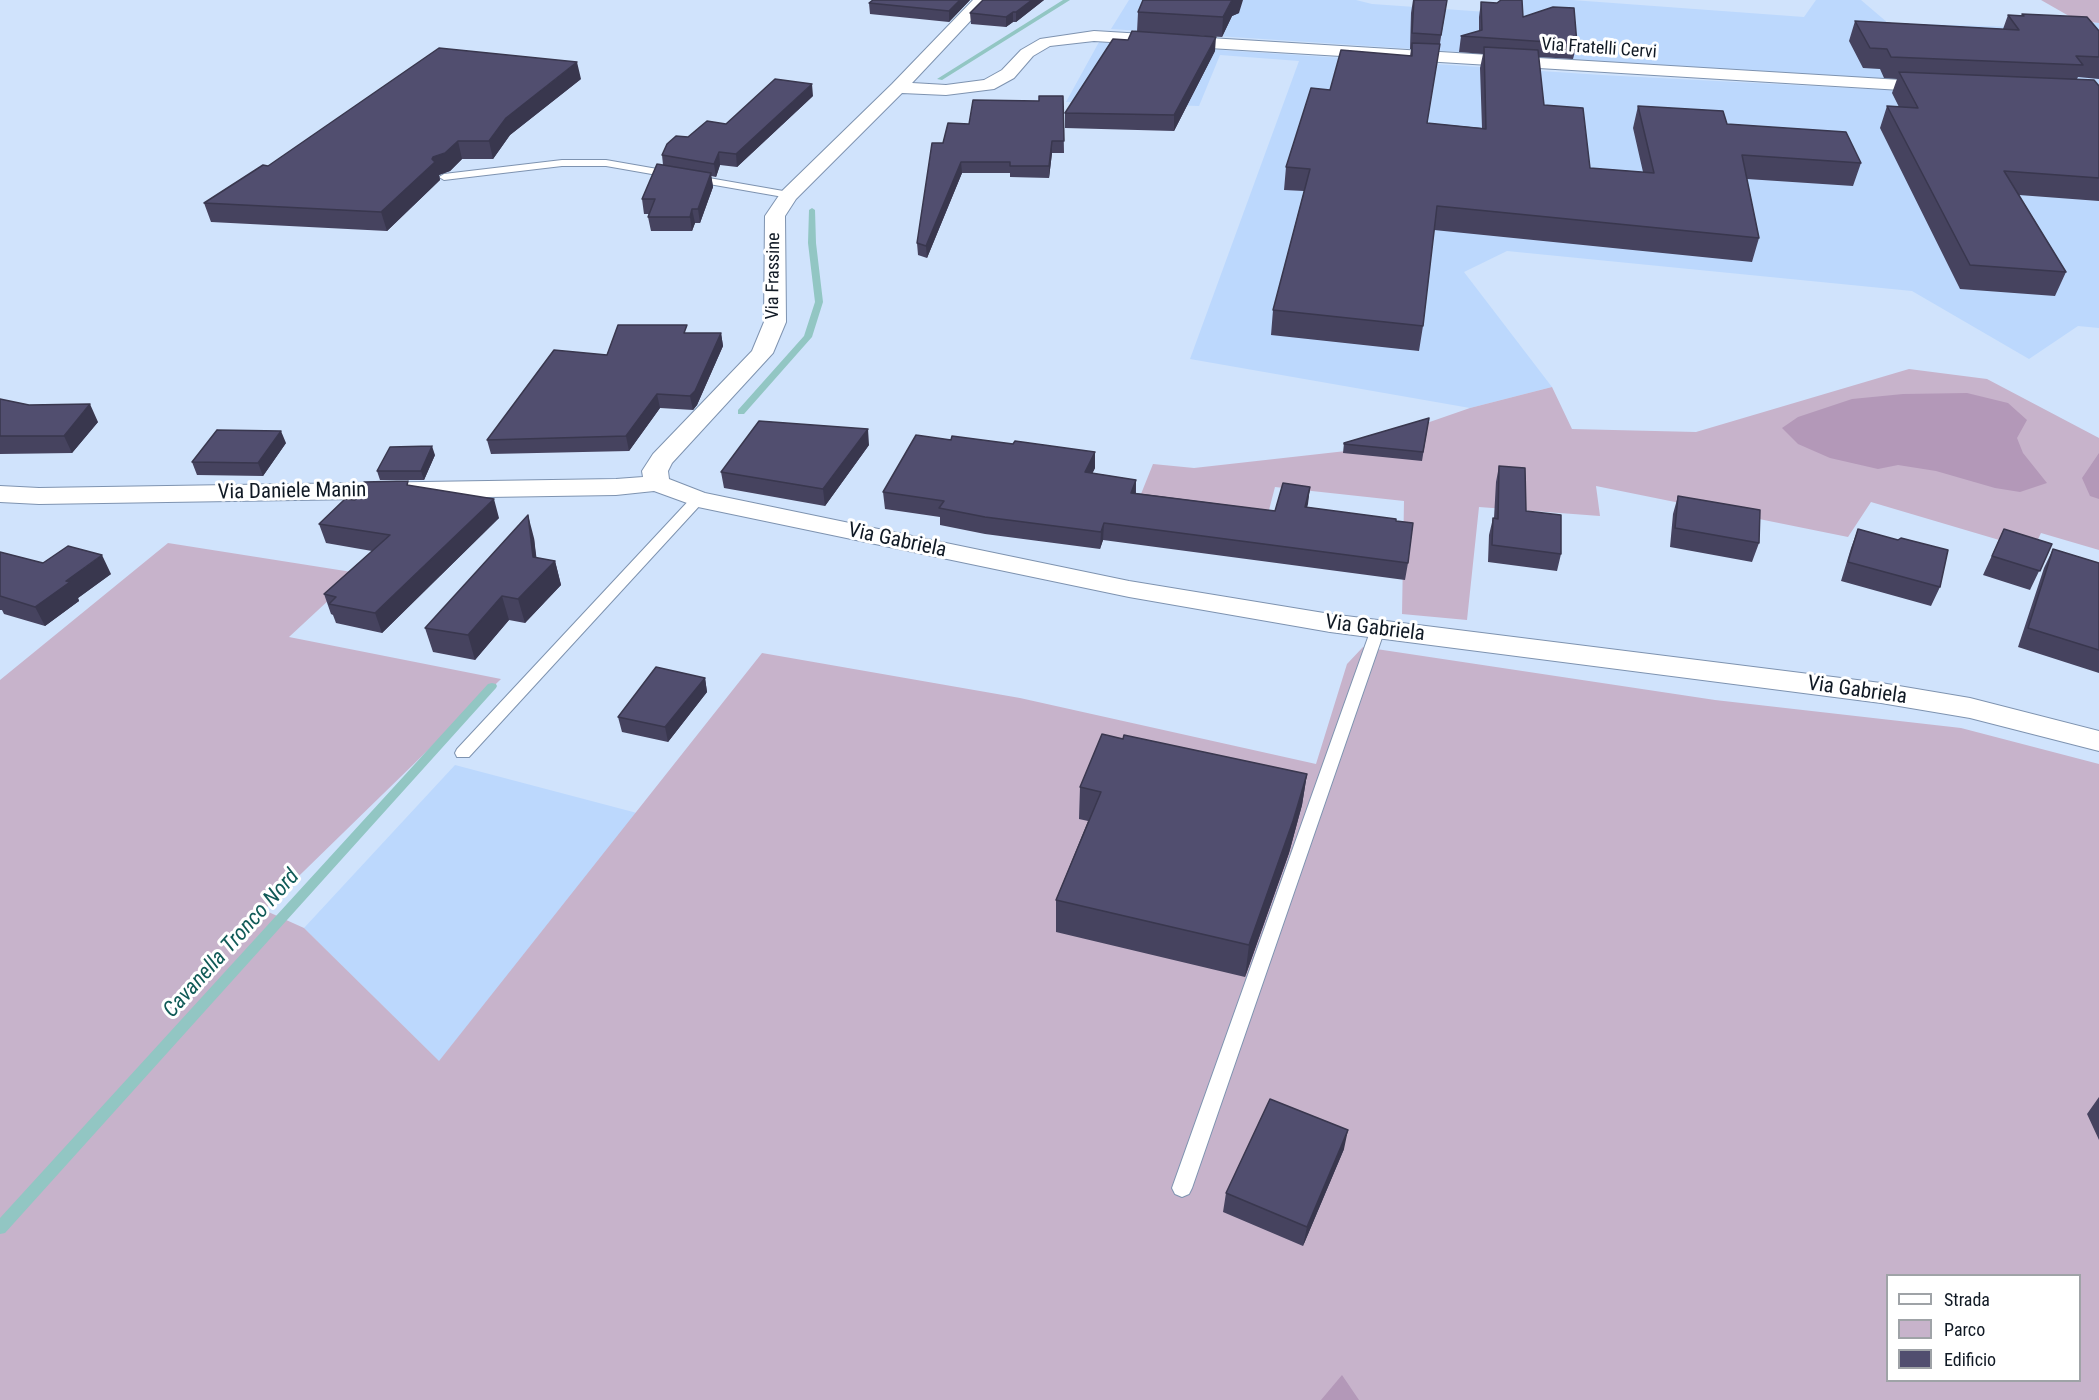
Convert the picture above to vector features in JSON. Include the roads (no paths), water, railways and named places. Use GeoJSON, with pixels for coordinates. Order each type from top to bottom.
{"type":"FeatureCollection","features":[{"type":"Feature","properties":{"kind":"street","name":"Via Frassine"},"geometry":{"type":"LineString","coordinates":[[657,483],[655,471],[663,459],[762,353],[775,322],[775,216],[789,195],[898,88],[982,0]]}},
{"type":"Feature","properties":{"kind":"street","name":"Via Fratelli Cervi"},"geometry":{"type":"LineString","coordinates":[[898,88],[946,90],[988,85],[1008,74],[1027,53],[1046,42],[1094,36],[1847,84],[1950,88]]}},
{"type":"Feature","properties":{"kind":"street","name":"Via Daniele Manin"},"geometry":{"type":"LineString","coordinates":[[0,494],[39,496],[604,487],[657,483]]}},
{"type":"Feature","properties":{"kind":"street","name":"Via Gabriela"},"geometry":{"type":"LineString","coordinates":[[657,483],[698,500],[1130,589],[1378,629],[1881,693],[1970,708],[2099,741]]}},
{"type":"Feature","properties":{"kind":"lane"},"geometry":{"type":"LineString","coordinates":[[444,177],[562,163],[606,163],[789,195]]}},
{"type":"Feature","properties":{"kind":"lane"},"geometry":{"type":"LineString","coordinates":[[463,753],[698,500]]}},
{"type":"Feature","properties":{"kind":"lane"},"geometry":{"type":"LineString","coordinates":[[1182,1188],[1378,629]]}},
{"type":"Feature","properties":{"kind":"waterway","name":"Cavanella Tronco Nord"},"geometry":{"type":"LineString","coordinates":[[940,79],[1067,0]]}},
{"type":"Feature","properties":{"kind":"waterway","name":"Cavanella Tronco Nord"},"geometry":{"type":"LineString","coordinates":[[741,412],[808,337],[819,302],[812,243],[812,210]]}},
{"type":"Feature","properties":{"kind":"waterway","name":"Cavanella Tronco Nord"},"geometry":{"type":"LineString","coordinates":[[0,1228],[492,686]]}}]}
